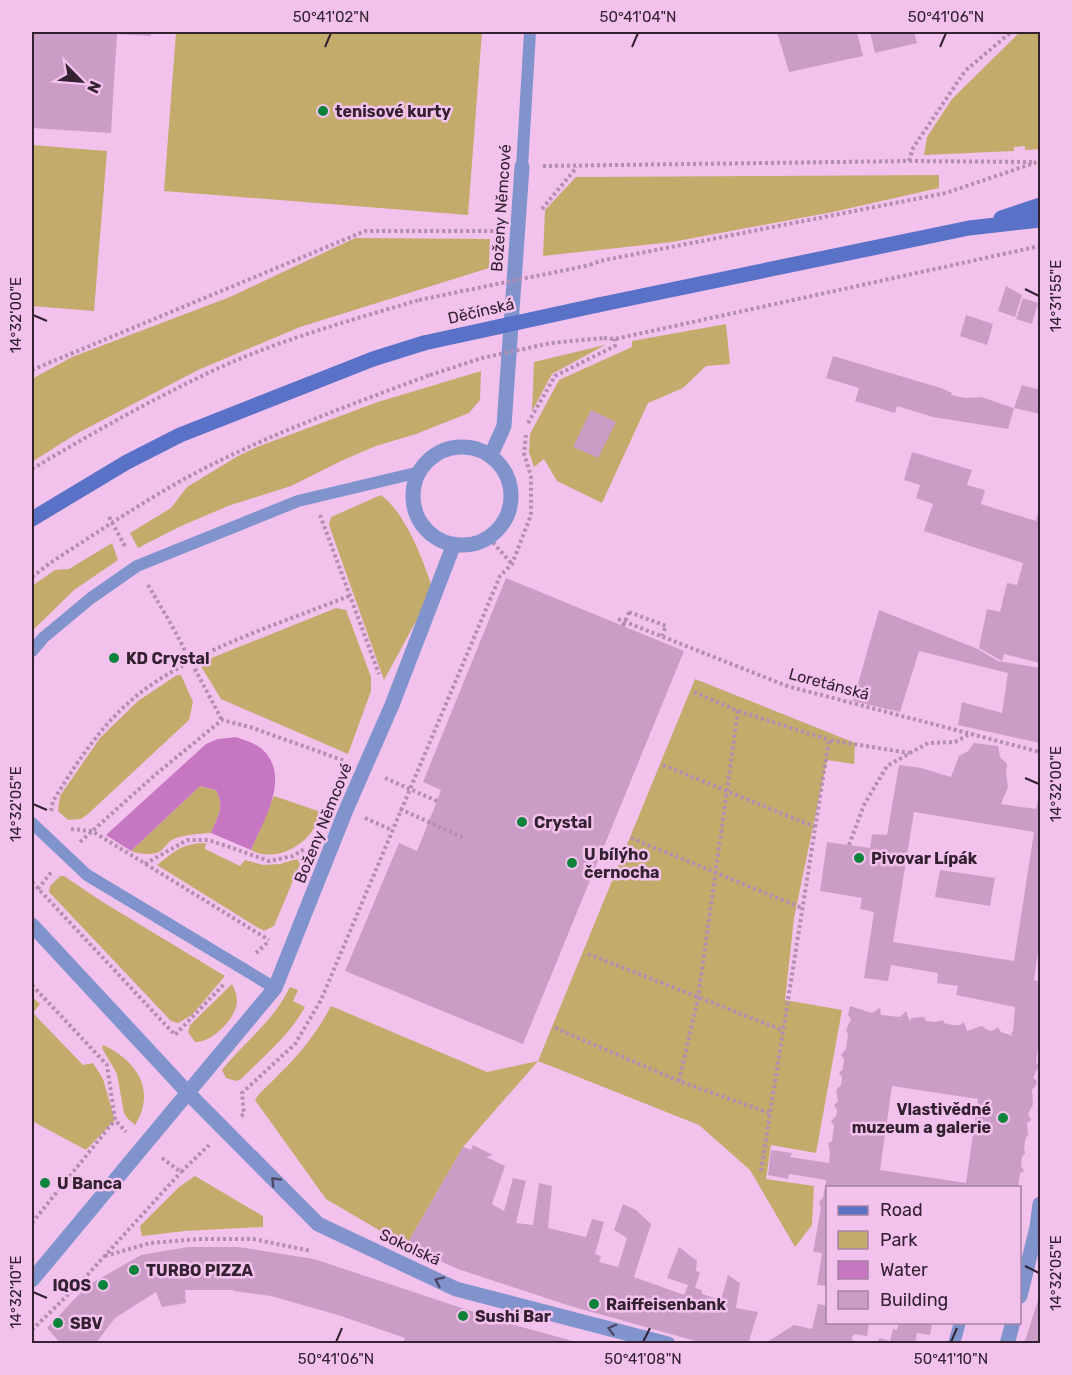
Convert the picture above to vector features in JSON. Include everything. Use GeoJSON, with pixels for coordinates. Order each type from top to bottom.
{"type":"FeatureCollection","features":[{"type":"Feature","properties":{"kind":"main road","name":"Děčínská"},"geometry":{"type":"LineString","coordinates":[[969,228],[1041,205]]}},
{"type":"Feature","properties":{"kind":"main road","name":"Děčínská"},"geometry":{"type":"LineString","coordinates":[[32,519],[127,462],[180,435],[373,359],[424,343],[969,228],[1041,220]]}},
{"type":"Feature","properties":{"kind":"street","name":"Boženy Němcové"},"geometry":{"type":"LineString","coordinates":[[490,456],[504,426],[507,399],[522,166]]}},
{"type":"Feature","properties":{"kind":"street"},"geometry":{"type":"LineString","coordinates":[[460,447],[476,449],[490,456],[502,467],[509,482],[512,497],[509,513],[501,527],[489,538],[474,544],[454,544],[442,541],[429,532],[419,519],[414,503],[414,487],[420,472],[430,459],[444,450],[460,447]]}},
{"type":"Feature","properties":{"kind":"street","name":"Boženy Němcové"},"geometry":{"type":"LineString","coordinates":[[188,1093],[275,988],[364,768],[392,705],[454,544]]}},
{"type":"Feature","properties":{"kind":"street","name":"Sokolská"},"geometry":{"type":"LineString","coordinates":[[32,925],[188,1093],[318,1224],[456,1288],[668,1344]]}},
{"type":"Feature","properties":{"kind":"street"},"geometry":{"type":"LineString","coordinates":[[32,1280],[188,1093]]}},
{"type":"Feature","properties":{"kind":"street"},"geometry":{"type":"LineString","coordinates":[[1021,1292],[1039,1228],[1041,1204]]}},
{"type":"Feature","properties":{"kind":"street"},"geometry":{"type":"LineString","coordinates":[[1007,1344],[1013,1324]]}},
{"type":"Feature","properties":{"kind":"lane","name":"Boženy Němcové"},"geometry":{"type":"LineString","coordinates":[[522,166],[530,32]]}},
{"type":"Feature","properties":{"kind":"lane"},"geometry":{"type":"LineString","coordinates":[[32,651],[43,638],[91,598],[137,566],[298,501],[420,472]]}},
{"type":"Feature","properties":{"kind":"lane"},"geometry":{"type":"LineString","coordinates":[[32,823],[87,875],[275,988]]}},
{"type":"Feature","properties":{"kind":"lane"},"geometry":{"type":"LineString","coordinates":[[954,1344],[960,1324]]}},
{"type":"Feature","properties":{"kind":"path"},"geometry":{"type":"LineString","coordinates":[[909,161],[913,148],[965,71],[1011,32]]}},
{"type":"Feature","properties":{"kind":"path"},"geometry":{"type":"LineString","coordinates":[[522,166],[909,161],[1039,162]]}},
{"type":"Feature","properties":{"kind":"path"},"geometry":{"type":"LineString","coordinates":[[32,469],[122,417],[209,372],[314,331],[419,300],[590,265],[600,261],[945,193],[1039,162]]}},
{"type":"Feature","properties":{"kind":"path"},"geometry":{"type":"LineString","coordinates":[[538,213],[578,166]]}},
{"type":"Feature","properties":{"kind":"path"},"geometry":{"type":"LineString","coordinates":[[32,370],[365,231],[496,231]]}},
{"type":"Feature","properties":{"kind":"path"},"geometry":{"type":"LineString","coordinates":[[32,577],[168,489],[239,451],[314,419],[430,375],[482,358],[551,343],[615,339],[1041,246]]}},
{"type":"Feature","properties":{"kind":"path"},"geometry":{"type":"LineString","coordinates":[[528,425],[555,376],[615,346],[615,339]]}},
{"type":"Feature","properties":{"kind":"path"},"geometry":{"type":"LineString","coordinates":[[32,1330],[81,1282],[182,1172],[244,1114],[242,1093],[295,1044],[321,1000],[500,576],[512,564],[531,515],[531,477]]}},
{"type":"Feature","properties":{"kind":"path"},"geometry":{"type":"LineString","coordinates":[[314,498],[381,680]]}},
{"type":"Feature","properties":{"kind":"path"},"geometry":{"type":"LineString","coordinates":[[109,517],[171,624],[222,720],[312,748],[364,768],[437,801]]}},
{"type":"Feature","properties":{"kind":"path"},"geometry":{"type":"LineString","coordinates":[[489,538],[512,564]]}},
{"type":"Feature","properties":{"kind":"path"},"geometry":{"type":"LineString","coordinates":[[50,817],[53,801],[87,747],[134,698],[190,660],[349,596]]}},
{"type":"Feature","properties":{"kind":"path"},"geometry":{"type":"LineString","coordinates":[[623,626],[629,612],[666,626],[662,636]]}},
{"type":"Feature","properties":{"kind":"path","name":"Loretánská"},"geometry":{"type":"LineString","coordinates":[[618,618],[788,686],[968,735],[1041,752]]}},
{"type":"Feature","properties":{"kind":"path"},"geometry":{"type":"LineString","coordinates":[[694,692],[738,711],[830,740],[909,753]]}},
{"type":"Feature","properties":{"kind":"path"},"geometry":{"type":"LineString","coordinates":[[679,1081],[698,998],[738,711]]}},
{"type":"Feature","properties":{"kind":"path"},"geometry":{"type":"LineString","coordinates":[[92,831],[222,720]]}},
{"type":"Feature","properties":{"kind":"path"},"geometry":{"type":"LineString","coordinates":[[849,845],[864,805],[886,766],[928,743],[955,742],[968,735]]}},
{"type":"Feature","properties":{"kind":"path"},"geometry":{"type":"LineString","coordinates":[[761,1172],[830,740]]}},
{"type":"Feature","properties":{"kind":"path"},"geometry":{"type":"LineString","coordinates":[[663,765],[815,827]]}},
{"type":"Feature","properties":{"kind":"path"},"geometry":{"type":"LineString","coordinates":[[400,809],[464,838]]}},
{"type":"Feature","properties":{"kind":"path"},"geometry":{"type":"LineString","coordinates":[[62,828],[92,831],[270,941]]}},
{"type":"Feature","properties":{"kind":"path"},"geometry":{"type":"LineString","coordinates":[[631,838],[802,908]]}},
{"type":"Feature","properties":{"kind":"path"},"geometry":{"type":"LineString","coordinates":[[146,864],[187,840],[209,840],[269,861],[293,856],[314,843]]}},
{"type":"Feature","properties":{"kind":"path"},"geometry":{"type":"LineString","coordinates":[[32,882],[59,912]]}},
{"type":"Feature","properties":{"kind":"path"},"geometry":{"type":"LineString","coordinates":[[588,954],[782,1030]]}},
{"type":"Feature","properties":{"kind":"path"},"geometry":{"type":"LineString","coordinates":[[32,985],[107,1065],[115,1119],[128,1135]]}},
{"type":"Feature","properties":{"kind":"path"},"geometry":{"type":"LineString","coordinates":[[555,1028],[679,1081],[769,1113]]}},
{"type":"Feature","properties":{"kind":"path"},"geometry":{"type":"LineString","coordinates":[[32,1223],[115,1119]]}},
{"type":"Feature","properties":{"kind":"path"},"geometry":{"type":"LineString","coordinates":[[157,1154],[182,1172]]}},
{"type":"Feature","properties":{"kind":"path"},"geometry":{"type":"LineString","coordinates":[[104,1256],[150,1243],[199,1239],[253,1239],[311,1251]]}},
{"type":"Feature","properties":{"kind":"green space","name":"tenisové kurty"},"geometry":{"type":"Polygon","coordinates":[[[176,32],[482,32],[468,215],[164,191],[176,32]]]}},
{"type":"Feature","properties":{"kind":"green space"},"geometry":{"type":"Polygon","coordinates":[[[1020,32],[1040,32],[1040,149],[1025,150],[1025,146],[1014,147],[1014,151],[924,155],[927,137],[952,99],[1020,32]]]}},
{"type":"Feature","properties":{"kind":"green space"},"geometry":{"type":"Polygon","coordinates":[[[32,145],[107,151],[94,311],[32,306],[32,145]]]}},
{"type":"Feature","properties":{"kind":"green space"},"geometry":{"type":"Polygon","coordinates":[[[939,175],[939,188],[833,212],[672,242],[543,256],[545,210],[576,177],[939,175]]]}},
{"type":"Feature","properties":{"kind":"green space"},"geometry":{"type":"Polygon","coordinates":[[[355,238],[490,239],[489,268],[300,327],[198,370],[76,434],[32,462],[32,379],[72,357],[230,297],[355,238]]]}},
{"type":"Feature","properties":{"kind":"green space"},"geometry":{"type":"Polygon","coordinates":[[[726,324],[730,364],[706,366],[683,388],[648,403],[602,503],[557,481],[544,459],[534,467],[529,452],[530,434],[559,380],[632,347],[632,341],[726,324]]]}},
{"type":"Feature","properties":{"kind":"green space"},"geometry":{"type":"Polygon","coordinates":[[[605,345],[552,374],[532,411],[534,362],[605,345]]]}},
{"type":"Feature","properties":{"kind":"green space"},"geometry":{"type":"Polygon","coordinates":[[[481,371],[480,400],[469,413],[416,434],[376,446],[291,486],[228,506],[138,548],[130,533],[171,508],[187,487],[257,447],[378,402],[481,371]]]}},
{"type":"Feature","properties":{"kind":"green space"},"geometry":{"type":"Polygon","coordinates":[[[381,495],[406,525],[419,551],[433,590],[384,680],[329,525],[331,517],[381,495]]]}},
{"type":"Feature","properties":{"kind":"green space"},"geometry":{"type":"Polygon","coordinates":[[[112,543],[118,560],[74,590],[32,631],[32,586],[55,570],[69,569],[112,543]]]}},
{"type":"Feature","properties":{"kind":"green space"},"geometry":{"type":"Polygon","coordinates":[[[336,608],[346,610],[371,677],[371,691],[348,754],[221,699],[199,663],[336,608]]]}},
{"type":"Feature","properties":{"kind":"green space"},"geometry":{"type":"Polygon","coordinates":[[[177,675],[181,675],[193,702],[189,720],[88,814],[81,819],[68,820],[58,811],[60,796],[100,738],[138,701],[177,675]]]}},
{"type":"Feature","properties":{"kind":"green space"},"geometry":{"type":"Polygon","coordinates":[[[695,679],[855,743],[854,764],[827,760],[794,918],[785,1000],[842,1010],[816,1153],[771,1145],[766,1179],[814,1186],[812,1225],[795,1247],[750,1170],[699,1125],[538,1061],[695,679]]]}},
{"type":"Feature","properties":{"kind":"green space"},"geometry":{"type":"Polygon","coordinates":[[[200,786],[216,790],[219,796],[220,812],[211,833],[178,837],[169,842],[160,852],[152,854],[131,851],[200,786]]]}},
{"type":"Feature","properties":{"kind":"green space"},"geometry":{"type":"Polygon","coordinates":[[[274,796],[321,812],[312,832],[298,845],[283,852],[267,855],[251,850],[274,796]]]}},
{"type":"Feature","properties":{"kind":"green space"},"geometry":{"type":"Polygon","coordinates":[[[206,843],[205,849],[240,866],[245,860],[263,865],[280,864],[297,859],[300,864],[274,926],[264,931],[157,865],[179,849],[206,843]]]}},
{"type":"Feature","properties":{"kind":"green space"},"geometry":{"type":"Polygon","coordinates":[[[60,876],[64,876],[225,976],[192,1015],[178,1023],[171,1021],[49,892],[50,886],[60,876]]]}},
{"type":"Feature","properties":{"kind":"green space"},"geometry":{"type":"Polygon","coordinates":[[[232,984],[237,1002],[228,1022],[209,1038],[195,1042],[188,1032],[190,1025],[232,984]]]}},
{"type":"Feature","properties":{"kind":"green space"},"geometry":{"type":"Polygon","coordinates":[[[290,987],[298,990],[293,1001],[305,1007],[299,1017],[276,1045],[241,1079],[236,1081],[226,1078],[222,1070],[276,1011],[290,987]]]}},
{"type":"Feature","properties":{"kind":"green space"},"geometry":{"type":"Polygon","coordinates":[[[32,997],[40,1004],[33,1013],[83,1065],[93,1063],[103,1079],[115,1120],[86,1150],[32,1121],[32,997]]]}},
{"type":"Feature","properties":{"kind":"green space"},"geometry":{"type":"Polygon","coordinates":[[[331,1006],[487,1072],[538,1061],[463,1147],[406,1246],[326,1199],[255,1100],[307,1043],[331,1006]]]}},
{"type":"Feature","properties":{"kind":"green space"},"geometry":{"type":"Polygon","coordinates":[[[103,1045],[125,1059],[140,1078],[144,1100],[135,1125],[124,1113],[117,1074],[102,1048],[103,1045]]]}},
{"type":"Feature","properties":{"kind":"green space"},"geometry":{"type":"Polygon","coordinates":[[[195,1176],[263,1216],[263,1227],[142,1236],[140,1226],[179,1187],[195,1176]]]}},
{"type":"Feature","properties":{"kind":"water"},"geometry":{"type":"Polygon","coordinates":[[[236,737],[262,749],[271,760],[275,772],[275,785],[268,813],[251,850],[211,833],[219,812],[219,796],[216,790],[200,786],[131,851],[106,835],[206,744],[218,739],[236,737]]]}},
{"type":"Feature","properties":{"kind":"building"},"geometry":{"type":"Polygon","coordinates":[[[32,32],[151,32],[151,36],[117,34],[111,133],[32,128],[32,32]]]}},
{"type":"Feature","properties":{"kind":"building"},"geometry":{"type":"Polygon","coordinates":[[[777,32],[857,32],[863,56],[789,72],[777,32]]]}},
{"type":"Feature","properties":{"kind":"building"},"geometry":{"type":"Polygon","coordinates":[[[870,32],[914,32],[917,43],[875,53],[870,32]]]}},
{"type":"Feature","properties":{"kind":"building"},"geometry":{"type":"Polygon","coordinates":[[[1006,286],[1022,295],[1015,317],[998,311],[1006,286]]]}},
{"type":"Feature","properties":{"kind":"building"},"geometry":{"type":"Polygon","coordinates":[[[1023,298],[1038,303],[1032,324],[1016,319],[1023,298]]]}},
{"type":"Feature","properties":{"kind":"building"},"geometry":{"type":"Polygon","coordinates":[[[966,315],[993,324],[987,345],[960,336],[966,315]]]}},
{"type":"Feature","properties":{"kind":"building"},"geometry":{"type":"Polygon","coordinates":[[[833,356],[941,388],[952,393],[951,395],[965,398],[981,397],[1014,408],[1008,429],[933,417],[897,406],[895,413],[855,401],[859,388],[826,378],[833,356]]]}},
{"type":"Feature","properties":{"kind":"building"},"geometry":{"type":"Polygon","coordinates":[[[1022,385],[1040,390],[1040,414],[1014,408],[1022,385]]]}},
{"type":"Feature","properties":{"kind":"building"},"geometry":{"type":"Polygon","coordinates":[[[591,410],[616,422],[598,458],[573,447],[591,410]]]}},
{"type":"Feature","properties":{"kind":"building"},"geometry":{"type":"Polygon","coordinates":[[[912,452],[972,470],[967,485],[985,490],[981,504],[1036,521],[1040,505],[1040,663],[1004,654],[1002,661],[979,648],[987,609],[1000,612],[1007,583],[1017,585],[1023,563],[924,531],[933,504],[916,498],[920,485],[904,480],[912,452]]]}},
{"type":"Feature","properties":{"kind":"building","name":"Crystal"},"geometry":{"type":"Polygon","coordinates":[[[506,578],[684,651],[523,1044],[345,971],[399,843],[417,851],[441,790],[423,782],[506,578]]]}},
{"type":"Feature","properties":{"kind":"building"},"geometry":{"type":"Polygon","coordinates":[[[879,610],[978,649],[998,661],[1040,668],[1040,743],[958,725],[962,702],[1002,713],[1008,673],[919,651],[900,712],[853,701],[879,610]]]}},
{"type":"Feature","properties":{"kind":"building"},"geometry":{"type":"Polygon","coordinates":[[[974,743],[998,746],[1000,757],[1007,764],[1008,787],[1001,804],[1036,809],[1040,791],[1040,936],[1034,980],[1040,982],[1040,1043],[1036,1063],[1039,1065],[1033,1078],[1037,1084],[1032,1090],[1033,1104],[1028,1114],[1031,1120],[1027,1123],[1028,1136],[1022,1157],[1021,1166],[1024,1171],[1020,1173],[1018,1186],[826,1186],[826,1286],[817,1285],[822,1253],[813,1252],[821,1208],[819,1202],[823,1198],[826,1180],[789,1174],[788,1179],[768,1175],[771,1150],[792,1153],[790,1157],[829,1163],[828,1143],[832,1141],[834,1126],[831,1121],[836,1116],[837,1110],[834,1105],[838,1101],[836,1090],[841,1085],[842,1077],[839,1073],[843,1069],[844,1059],[841,1055],[846,1049],[848,1034],[846,1030],[851,1019],[848,1015],[850,1006],[872,1013],[880,1008],[881,1015],[900,1017],[906,1011],[910,1022],[911,1018],[924,1017],[926,1021],[943,1020],[944,1023],[952,1025],[960,1025],[964,1022],[967,1031],[981,1026],[992,1031],[998,1027],[1001,1032],[1013,1036],[1011,1033],[1015,1007],[956,995],[958,986],[937,983],[938,973],[891,965],[888,981],[864,978],[874,912],[860,909],[862,898],[820,891],[827,842],[870,848],[872,834],[887,835],[899,765],[921,768],[951,777],[959,756],[968,751],[974,743]],[[914,812],[893,942],[1014,961],[1034,832],[914,812]],[[892,1086],[880,1170],[966,1183],[978,1099],[892,1086]]]}},
{"type":"Feature","properties":{"kind":"building"},"geometry":{"type":"Polygon","coordinates":[[[940,870],[995,878],[990,906],[935,897],[940,870]]]}},
{"type":"Feature","properties":{"kind":"building"},"geometry":{"type":"Polygon","coordinates":[[[473,1145],[493,1155],[486,1157],[505,1166],[492,1204],[504,1211],[513,1178],[526,1181],[516,1223],[533,1225],[539,1183],[552,1186],[548,1228],[586,1237],[592,1219],[604,1222],[595,1254],[601,1256],[599,1262],[618,1267],[627,1238],[614,1230],[623,1204],[636,1210],[651,1224],[634,1277],[684,1295],[688,1285],[667,1278],[679,1247],[697,1261],[696,1271],[700,1272],[695,1288],[702,1290],[702,1294],[721,1300],[728,1275],[740,1283],[736,1308],[758,1312],[748,1344],[706,1344],[567,1305],[458,1269],[406,1246],[463,1147],[471,1150],[473,1145]]]}},
{"type":"Feature","properties":{"kind":"building"},"geometry":{"type":"Polygon","coordinates":[[[188,1247],[239,1247],[314,1259],[507,1323],[584,1344],[403,1344],[405,1338],[338,1315],[271,1296],[234,1290],[185,1290],[186,1303],[162,1307],[156,1292],[115,1318],[95,1344],[61,1344],[47,1328],[87,1286],[141,1255],[188,1247]]]}},
{"type":"Feature","properties":{"kind":"building"},"geometry":{"type":"Polygon","coordinates":[[[1040,1294],[1040,1344],[1024,1344],[1040,1294]]]}},
{"type":"Feature","properties":{"kind":"building"},"geometry":{"type":"Polygon","coordinates":[[[818,1304],[826,1306],[826,1324],[869,1324],[867,1336],[855,1334],[852,1337],[852,1340],[861,1344],[764,1344],[794,1325],[812,1329],[818,1304]]]}},
{"type":"Feature","properties":{"kind":"building"},"geometry":{"type":"Polygon","coordinates":[[[899,1324],[932,1324],[930,1335],[917,1333],[915,1344],[877,1344],[879,1338],[890,1341],[893,1329],[897,1330],[899,1324]]]}},
{"type":"Feature","properties":{"kind":"place","name":"tenisové kurty"},"geometry":{"type":"Point","coordinates":[323,111]}},
{"type":"Feature","properties":{"kind":"place","name":"KD Crystal"},"geometry":{"type":"Point","coordinates":[114,658]}},
{"type":"Feature","properties":{"kind":"place","name":"Crystal"},"geometry":{"type":"Point","coordinates":[522,822]}},
{"type":"Feature","properties":{"kind":"place","name":"Pivovar Lípák"},"geometry":{"type":"Point","coordinates":[859,858]}},
{"type":"Feature","properties":{"kind":"place","name":"U bílýho černocha"},"geometry":{"type":"Point","coordinates":[572,863]}},
{"type":"Feature","properties":{"kind":"place","name":"Vlastivědné muzeum a galerie"},"geometry":{"type":"Point","coordinates":[1003,1118]}},
{"type":"Feature","properties":{"kind":"place","name":"U Banca"},"geometry":{"type":"Point","coordinates":[45,1183]}},
{"type":"Feature","properties":{"kind":"place","name":"TURBO PIZZA"},"geometry":{"type":"Point","coordinates":[134,1270]}},
{"type":"Feature","properties":{"kind":"place","name":"IQOS"},"geometry":{"type":"Point","coordinates":[103,1285]}},
{"type":"Feature","properties":{"kind":"place","name":"Raiffeisenbank"},"geometry":{"type":"Point","coordinates":[594,1304]}},
{"type":"Feature","properties":{"kind":"place","name":"Sushi Bar"},"geometry":{"type":"Point","coordinates":[463,1316]}},
{"type":"Feature","properties":{"kind":"place","name":"SBV"},"geometry":{"type":"Point","coordinates":[58,1323]}}]}
